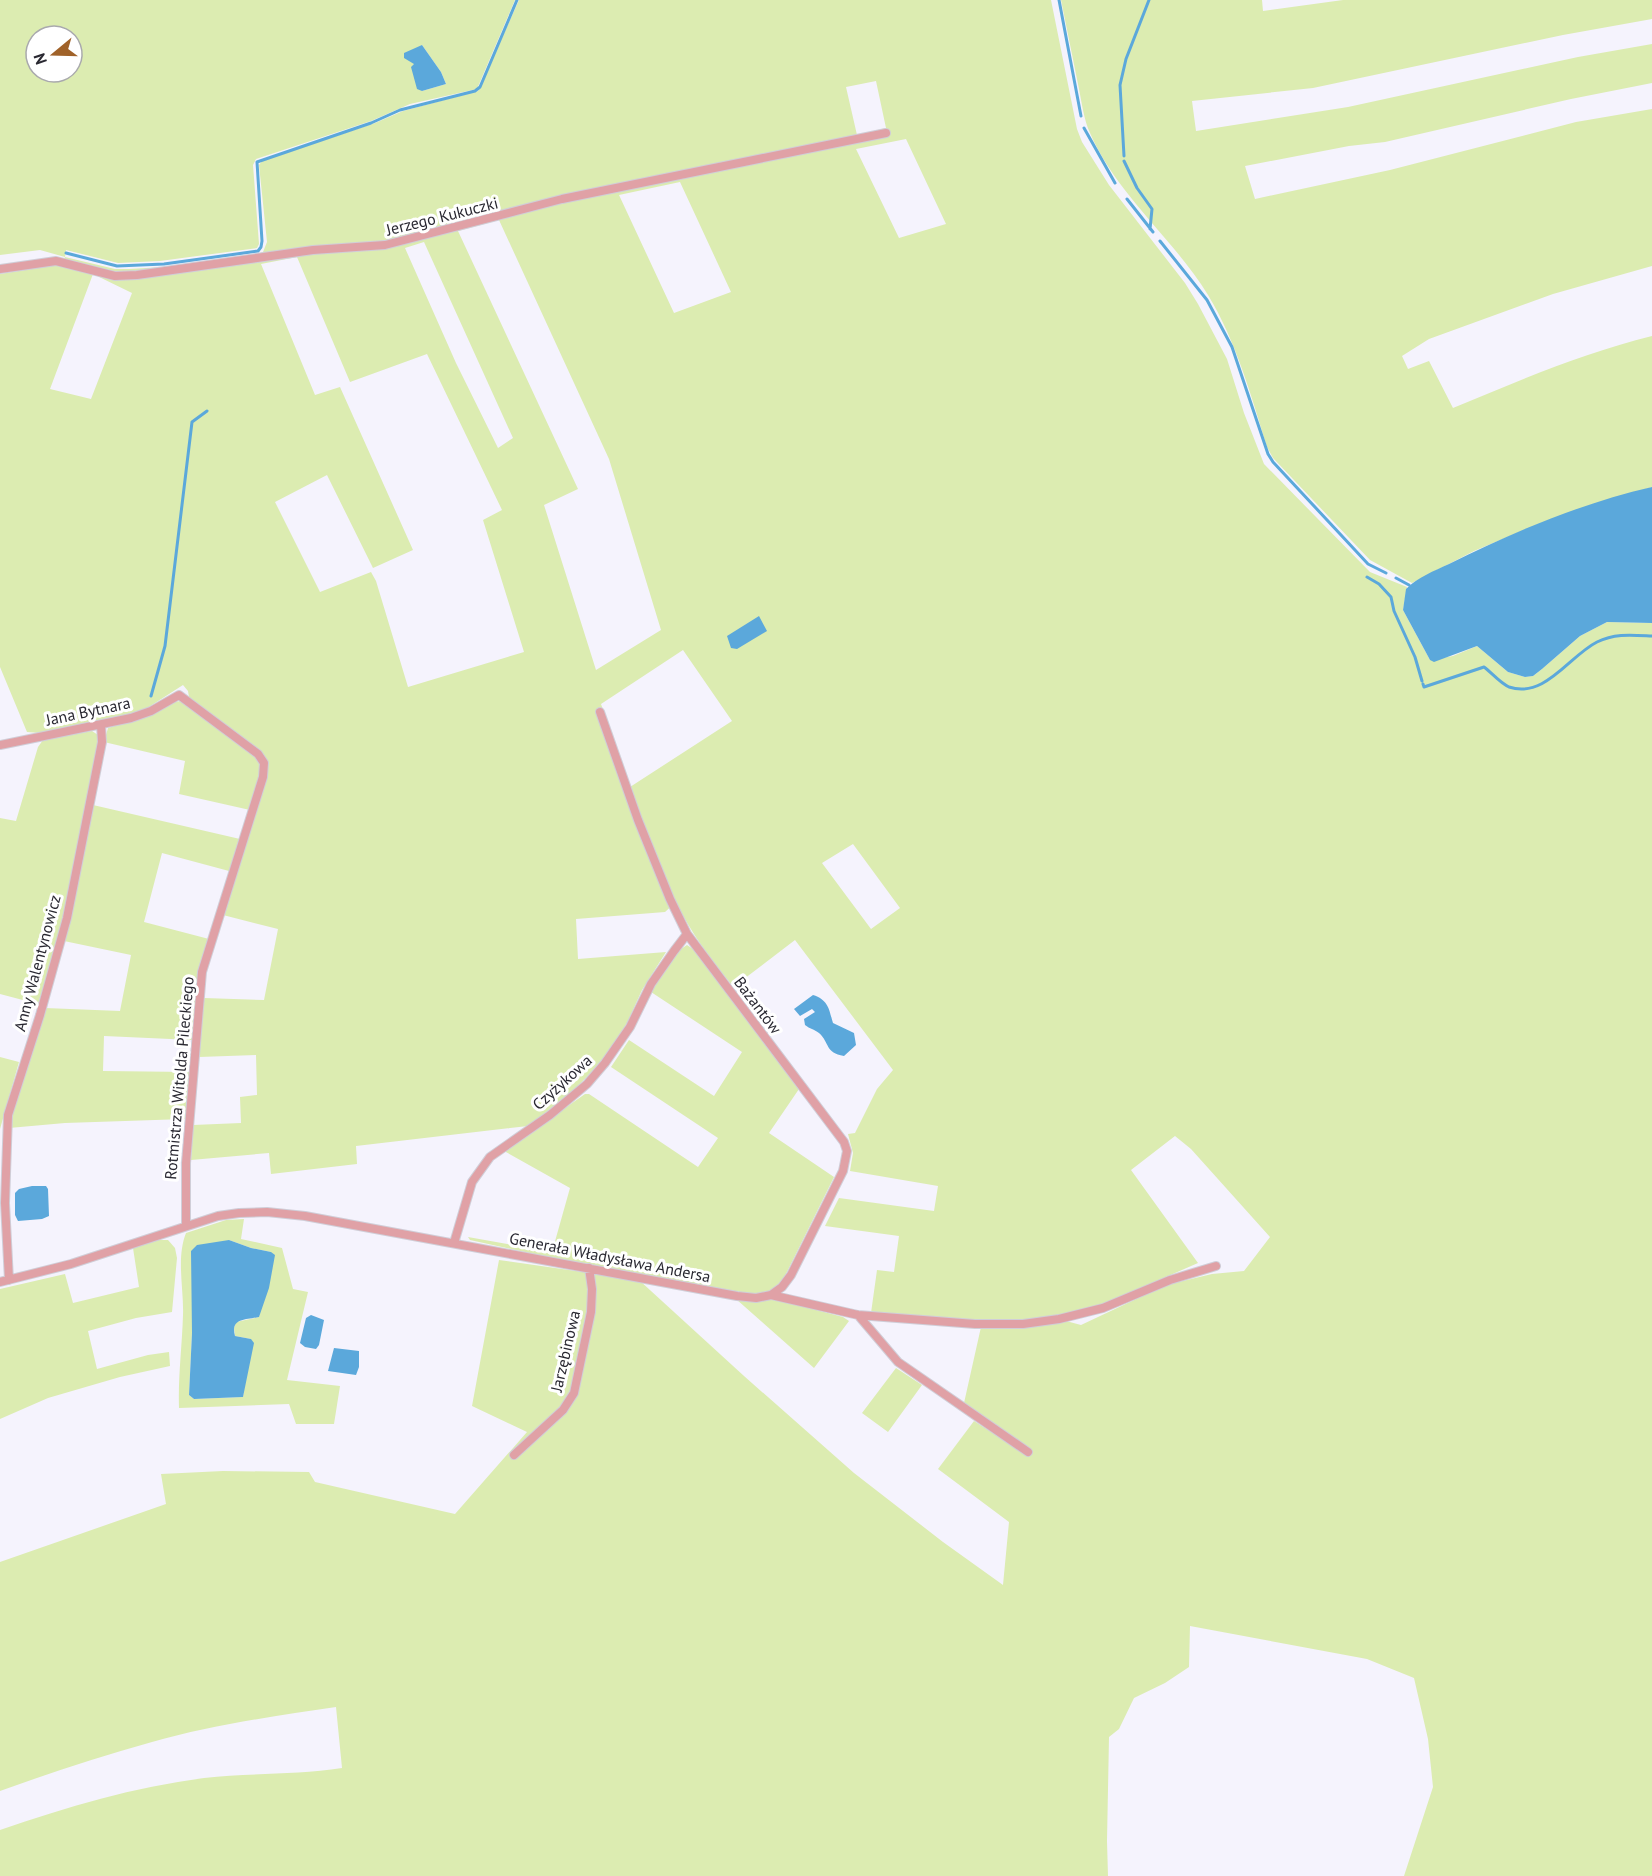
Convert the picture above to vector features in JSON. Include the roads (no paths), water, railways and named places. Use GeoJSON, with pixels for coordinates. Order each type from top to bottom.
{"type":"FeatureCollection","features":[{"type":"Feature","properties":{"kind":"street","name":"Jerzego Kukuczki"},"geometry":{"type":"LineString","coordinates":[[0,269],[56,261],[115,276],[137,275],[313,250],[385,245],[562,199],[886,133]]}},
{"type":"Feature","properties":{"kind":"street","name":"Jana Bytnara"},"geometry":{"type":"LineString","coordinates":[[0,745],[141,715],[179,695]]}},
{"type":"Feature","properties":{"kind":"street","name":"Rotmistrza Witolda Pileckiego"},"geometry":{"type":"LineString","coordinates":[[179,695],[258,754],[265,767],[202,972],[186,1163],[186,1225]]}},
{"type":"Feature","properties":{"kind":"street","name":"Bażantów"},"geometry":{"type":"LineString","coordinates":[[600,712],[638,820],[687,934],[773,1050],[838,1132],[847,1151],[843,1171],[790,1275],[782,1287],[771,1295]]}},
{"type":"Feature","properties":{"kind":"street","name":"Anny Walentynowicz"},"geometry":{"type":"LineString","coordinates":[[4,1281],[8,1115],[40,1015],[67,918],[102,742],[101,725]]}},
{"type":"Feature","properties":{"kind":"street","name":"Czyżykowa"},"geometry":{"type":"LineString","coordinates":[[453,1243],[472,1182],[490,1157],[550,1115],[593,1077],[630,1027],[651,984],[687,934]]}},
{"type":"Feature","properties":{"kind":"street","name":"Generała Władysława Andersa"},"geometry":{"type":"LineString","coordinates":[[4,1281],[71,1263],[186,1225],[228,1214],[280,1213],[737,1296],[756,1298],[771,1295],[858,1315],[987,1324],[1037,1322],[1103,1308],[1170,1280],[1216,1266]]}},
{"type":"Feature","properties":{"kind":"street","name":"Jarzębinowa"},"geometry":{"type":"LineString","coordinates":[[514,1455],[563,1410],[574,1393],[591,1312],[592,1289],[589,1268]]}},
{"type":"Feature","properties":{"kind":"street"},"geometry":{"type":"LineString","coordinates":[[858,1315],[898,1362],[1028,1452]]}},
{"type":"Feature","properties":{"kind":"water"},"geometry":{"type":"Polygon","coordinates":[[[422,45],[441,72],[446,84],[422,91],[417,89],[411,67],[414,64],[404,58],[404,53],[422,45]]]}},
{"type":"Feature","properties":{"kind":"water"},"geometry":{"type":"Polygon","coordinates":[[[1652,487],[1652,623],[1607,622],[1580,636],[1533,676],[1525,677],[1508,672],[1477,646],[1434,662],[1430,660],[1403,610],[1406,589],[1411,585],[1426,575],[1523,530],[1600,501],[1652,487]]]}},
{"type":"Feature","properties":{"kind":"water"},"geometry":{"type":"Polygon","coordinates":[[[759,616],[767,631],[737,649],[731,648],[727,636],[759,616]]]}},
{"type":"Feature","properties":{"kind":"water"},"geometry":{"type":"Polygon","coordinates":[[[813,995],[825,1003],[833,1023],[854,1033],[856,1045],[844,1056],[834,1053],[819,1033],[805,1025],[804,1019],[815,1012],[812,1009],[800,1016],[794,1009],[813,995]]]}},
{"type":"Feature","properties":{"kind":"water"},"geometry":{"type":"Polygon","coordinates":[[[46,1186],[48,1189],[49,1216],[42,1219],[18,1221],[15,1215],[15,1193],[19,1189],[46,1186]]]}},
{"type":"Feature","properties":{"kind":"water"},"geometry":{"type":"Polygon","coordinates":[[[229,1240],[275,1255],[269,1288],[259,1317],[240,1321],[234,1330],[235,1336],[251,1339],[254,1343],[243,1397],[194,1399],[189,1395],[192,1333],[191,1251],[197,1245],[229,1240]]]}},
{"type":"Feature","properties":{"kind":"water"},"geometry":{"type":"Polygon","coordinates":[[[311,1315],[324,1320],[319,1345],[316,1349],[305,1347],[300,1343],[306,1318],[311,1315]]]}},
{"type":"Feature","properties":{"kind":"water"},"geometry":{"type":"Polygon","coordinates":[[[334,1348],[359,1351],[359,1367],[356,1375],[328,1371],[334,1348]]]}},
{"type":"Feature","properties":{"kind":"waterway"},"geometry":{"type":"LineString","coordinates":[[66,253],[117,266],[164,264],[258,251],[262,241],[257,162],[371,123],[400,110],[475,91],[480,87],[517,0]]}},
{"type":"Feature","properties":{"kind":"waterway"},"geometry":{"type":"LineString","coordinates":[[1059,0],[1081,116]]}},
{"type":"Feature","properties":{"kind":"waterway"},"geometry":{"type":"LineString","coordinates":[[1124,156],[1120,85],[1126,59],[1149,0]]}},
{"type":"Feature","properties":{"kind":"waterway"},"geometry":{"type":"LineString","coordinates":[[1084,128],[1115,183]]}},
{"type":"Feature","properties":{"kind":"waterway"},"geometry":{"type":"LineString","coordinates":[[1124,161],[1137,188],[1152,209],[1150,229]]}},
{"type":"Feature","properties":{"kind":"waterway"},"geometry":{"type":"LineString","coordinates":[[1127,199],[1153,232]]}},
{"type":"Feature","properties":{"kind":"waterway"},"geometry":{"type":"LineString","coordinates":[[1160,241],[1207,300],[1232,347],[1268,454],[1273,462],[1368,564],[1386,573]]}},
{"type":"Feature","properties":{"kind":"waterway"},"geometry":{"type":"LineString","coordinates":[[151,696],[165,646],[192,422],[207,411]]}},
{"type":"Feature","properties":{"kind":"waterway"},"geometry":{"type":"LineString","coordinates":[[1367,577],[1379,584],[1391,597],[1394,611],[1415,657],[1422,681]]}},
{"type":"Feature","properties":{"kind":"waterway"},"geometry":{"type":"LineString","coordinates":[[1396,578],[1409,585]]}},
{"type":"Feature","properties":{"kind":"waterway"},"geometry":{"type":"LineString","coordinates":[[1423,684],[1424,687],[1484,667],[1509,687],[1522,689],[1534,687],[1545,682],[1597,642],[1617,636],[1652,636]]}}]}
